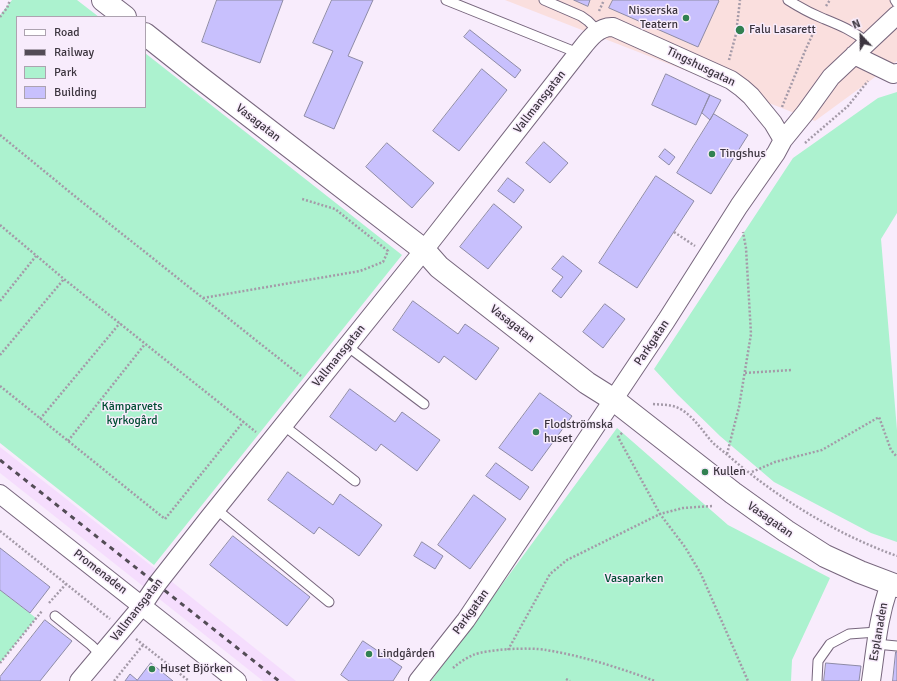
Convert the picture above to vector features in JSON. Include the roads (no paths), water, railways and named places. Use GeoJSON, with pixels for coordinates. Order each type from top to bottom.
{"type":"FeatureCollection","features":[{"type":"Feature","properties":{"kind":"street"},"geometry":{"type":"LineString","coordinates":[[104,0],[123,16]]}},
{"type":"Feature","properties":{"kind":"street","name":"Parkgatan"},"geometry":{"type":"LineString","coordinates":[[418,681],[466,620],[681,299],[739,206],[776,153],[779,133],[805,113],[831,77],[897,15]]}},
{"type":"Feature","properties":{"kind":"street","name":"Tingshusgatan"},"geometry":{"type":"LineString","coordinates":[[598,31],[608,27],[613,27],[724,77],[742,88],[751,96],[779,133]]}},
{"type":"Feature","properties":{"kind":"street","name":"Vallmansgatan"},"geometry":{"type":"LineString","coordinates":[[80,681],[142,606],[157,584],[216,509],[424,250],[578,53],[598,31]]}},
{"type":"Feature","properties":{"kind":"street","name":"Vasagatan"},"geometry":{"type":"LineString","coordinates":[[146,35],[424,250],[439,267],[587,383],[614,400],[644,412],[732,493],[825,556],[893,585]]}},
{"type":"Feature","properties":{"kind":"street"},"geometry":{"type":"LineString","coordinates":[[854,55],[893,74],[897,73]]}},
{"type":"Feature","properties":{"kind":"street","name":"Promenaden"},"geometry":{"type":"LineString","coordinates":[[0,494],[237,681]]}},
{"type":"Feature","properties":{"kind":"street","name":"Esplanaden"},"geometry":{"type":"LineString","coordinates":[[871,681],[876,638],[884,599],[893,585]]}},
{"type":"Feature","properties":{"kind":"lane"},"geometry":{"type":"LineString","coordinates":[[446,0],[578,53]]}},
{"type":"Feature","properties":{"kind":"lane"},"geometry":{"type":"LineString","coordinates":[[544,0],[581,16],[598,31]]}},
{"type":"Feature","properties":{"kind":"lane"},"geometry":{"type":"LineString","coordinates":[[788,0],[821,18],[847,28],[867,42]]}},
{"type":"Feature","properties":{"kind":"lane"},"geometry":{"type":"LineString","coordinates":[[347,346],[424,404]]}},
{"type":"Feature","properties":{"kind":"lane"},"geometry":{"type":"LineString","coordinates":[[283,425],[355,481]]}},
{"type":"Feature","properties":{"kind":"lane"},"geometry":{"type":"LineString","coordinates":[[216,509],[329,602]]}},
{"type":"Feature","properties":{"kind":"lane"},"geometry":{"type":"LineString","coordinates":[[55,616],[91,644],[101,655]]}},
{"type":"Feature","properties":{"kind":"lane"},"geometry":{"type":"LineString","coordinates":[[817,681],[818,661],[830,644],[849,634],[876,638],[897,646]]}},
{"type":"Feature","properties":{"kind":"railway"},"geometry":{"type":"LineString","coordinates":[[0,460],[279,681]]}},
{"type":"Feature","properties":{"kind":"place","name":"Nisserska Teatern"},"geometry":{"type":"Point","coordinates":[686,18]}},
{"type":"Feature","properties":{"kind":"place","name":"Falu Lasarett"},"geometry":{"type":"Point","coordinates":[740,30]}},
{"type":"Feature","properties":{"kind":"place","name":"Tingshus"},"geometry":{"type":"Point","coordinates":[712,154]}},
{"type":"Feature","properties":{"kind":"place","name":"Flodströmska huset"},"geometry":{"type":"Point","coordinates":[536,432]}},
{"type":"Feature","properties":{"kind":"place","name":"Kullen"},"geometry":{"type":"Point","coordinates":[705,472]}},
{"type":"Feature","properties":{"kind":"place","name":"Lindgården"},"geometry":{"type":"Point","coordinates":[369,654]}},
{"type":"Feature","properties":{"kind":"place","name":"Huset Björken"},"geometry":{"type":"Point","coordinates":[152,669]}},
{"type":"Feature","properties":{"kind":"park label","name":"Kämparvets kyrkogård"},"geometry":{"type":"Point","coordinates":[132,414]}},
{"type":"Feature","properties":{"kind":"park label","name":"Vasaparken"},"geometry":{"type":"Point","coordinates":[634,579]}}]}
